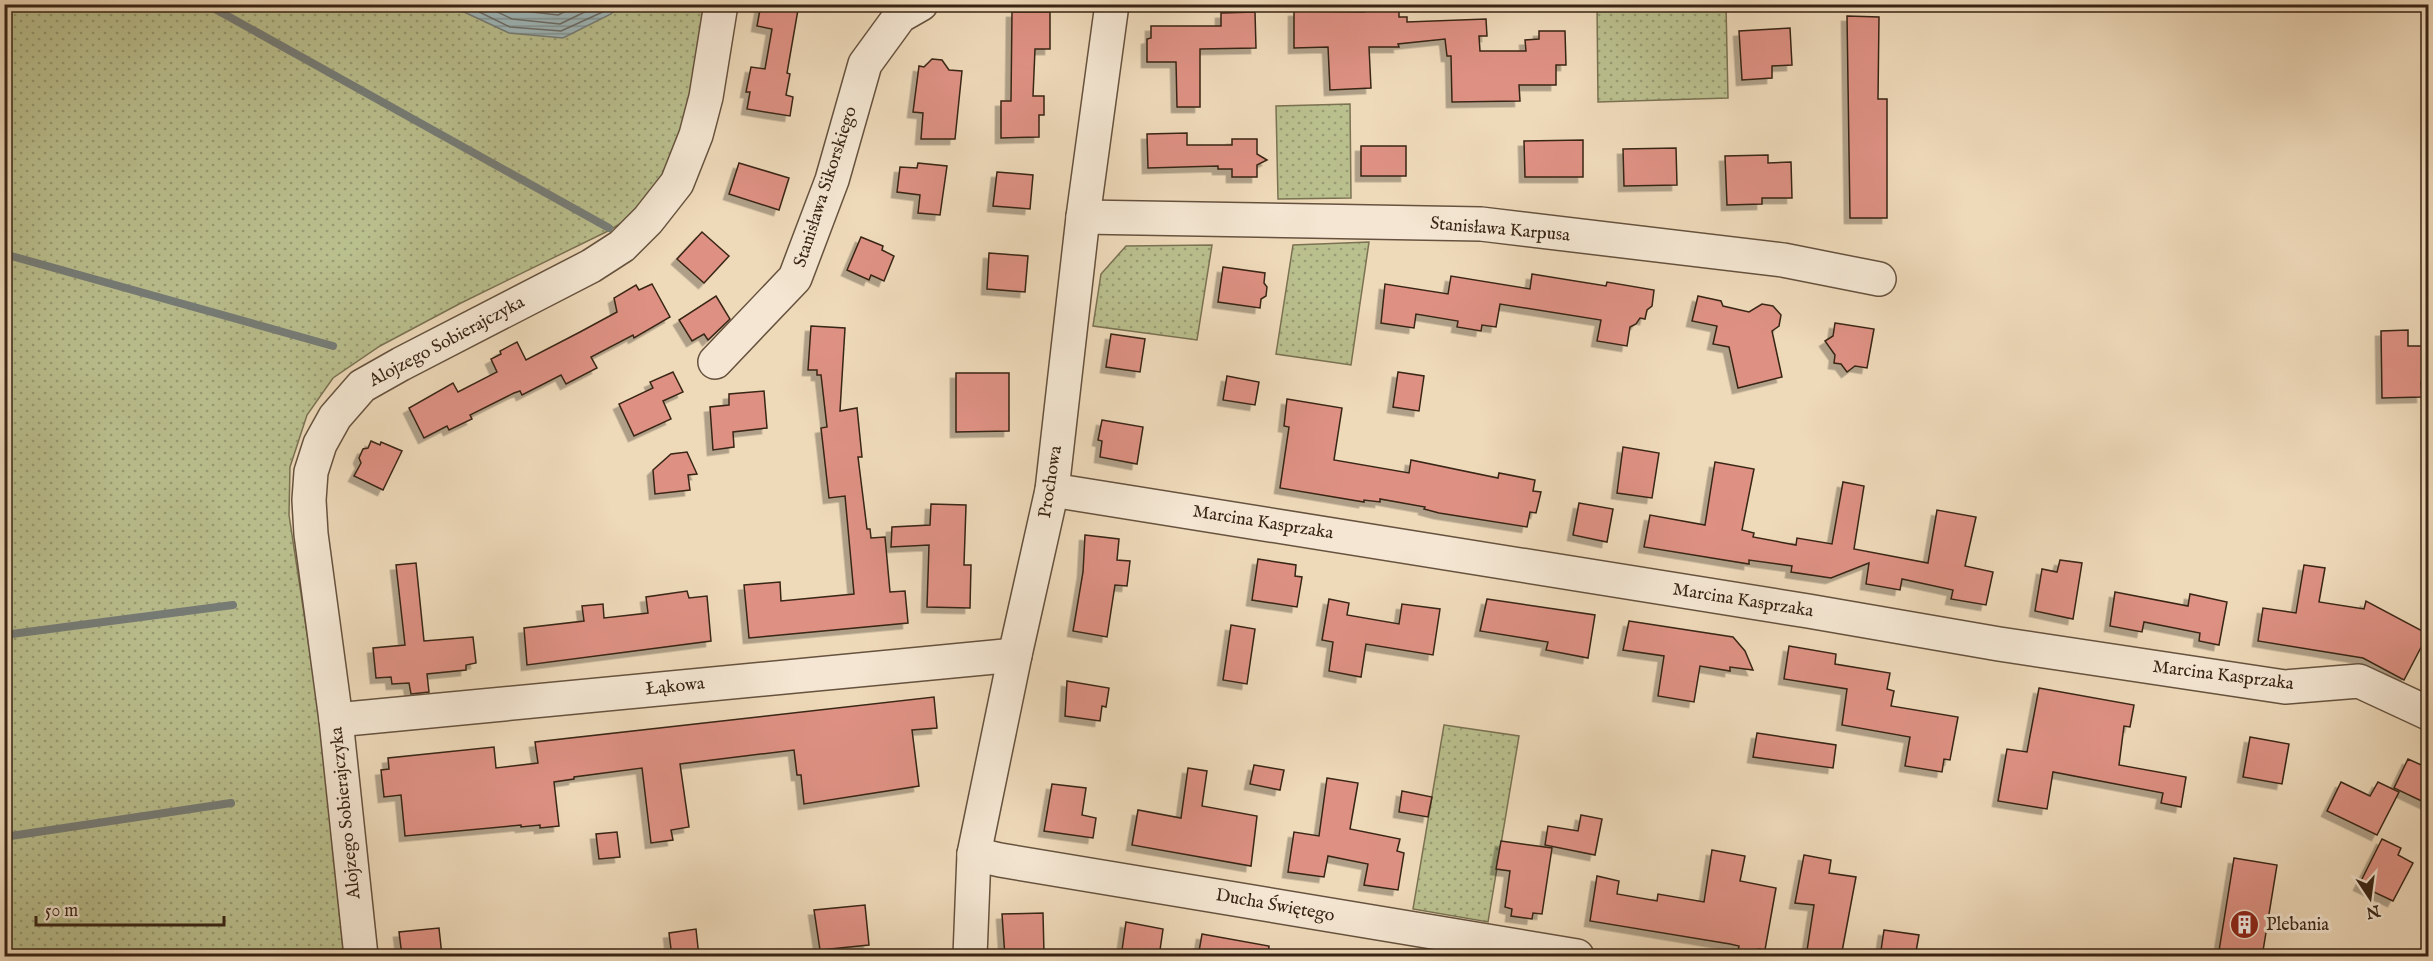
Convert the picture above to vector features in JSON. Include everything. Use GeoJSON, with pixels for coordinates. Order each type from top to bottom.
{"type":"FeatureCollection","features":[{"type":"Feature","properties":{"kind":"street","name":"Alojzego Sobierajczyka"},"geometry":{"type":"LineString","coordinates":[[362,957],[336,720],[311,534],[309,500],[311,472],[320,444],[335,417],[362,386],[400,364],[591,266],[622,246],[648,220],[677,183],[696,135],[706,98],[720,4]]}},
{"type":"Feature","properties":{"kind":"street","name":"Stanisława Sikorskiego"},"geometry":{"type":"LineString","coordinates":[[715,362],[795,278],[832,180],[865,64],[900,16],[921,4]]}},
{"type":"Feature","properties":{"kind":"street","name":"Prochowa"},"geometry":{"type":"LineString","coordinates":[[969,957],[974,854],[1052,490],[1083,217],[1112,4]]}},
{"type":"Feature","properties":{"kind":"street","name":"Stanisława Karpusa"},"geometry":{"type":"LineString","coordinates":[[1083,217],[1481,224],[1783,260],[1879,279]]}},
{"type":"Feature","properties":{"kind":"street","name":"Marcina Kasprzaka"},"geometry":{"type":"LineString","coordinates":[[1052,490],[1784,607],[2000,644],[2285,687],[2359,681],[2428,713]]}},
{"type":"Feature","properties":{"kind":"street","name":"Łąkowa"},"geometry":{"type":"LineString","coordinates":[[336,720],[1015,655]]}},
{"type":"Feature","properties":{"kind":"street","name":"Ducha Świętego"},"geometry":{"type":"LineString","coordinates":[[974,854],[1021,864],[1577,957]]}},
{"type":"Feature","properties":{"kind":"green space"},"geometry":{"type":"Polygon","coordinates":[[[5,5],[709,5],[682,142],[643,210],[608,231],[461,303],[380,346],[333,378],[307,415],[290,467],[289,515],[320,719],[344,956],[5,956],[5,5]]]}},
{"type":"Feature","properties":{"kind":"green space"},"geometry":{"type":"Polygon","coordinates":[[[1597,5],[1726,5],[1728,98],[1598,102],[1597,5]]]}},
{"type":"Feature","properties":{"kind":"green space"},"geometry":{"type":"Polygon","coordinates":[[[1350,104],[1351,198],[1278,199],[1276,106],[1350,104]]]}},
{"type":"Feature","properties":{"kind":"green space"},"geometry":{"type":"Polygon","coordinates":[[[1369,242],[1351,365],[1276,354],[1293,245],[1369,242]]]}},
{"type":"Feature","properties":{"kind":"green space"},"geometry":{"type":"Polygon","coordinates":[[[1212,245],[1197,340],[1093,326],[1101,274],[1126,246],[1212,245]]]}},
{"type":"Feature","properties":{"kind":"green space"},"geometry":{"type":"Polygon","coordinates":[[[1444,725],[1519,736],[1488,922],[1413,909],[1444,725]]]}},
{"type":"Feature","properties":{"kind":"water"},"geometry":{"type":"Polygon","coordinates":[[[449,5],[620,5],[611,14],[563,38],[509,33],[449,5]]]}},
{"type":"Feature","properties":{"kind":"building"},"geometry":{"type":"Polygon","coordinates":[[[761,4],[799,4],[787,73],[790,74],[786,95],[793,97],[790,116],[747,109],[750,92],[746,92],[751,67],[765,69],[772,29],[757,26],[761,4]]]}},
{"type":"Feature","properties":{"kind":"building"},"geometry":{"type":"Polygon","coordinates":[[[1364,10],[1399,10],[1399,17],[1407,17],[1407,22],[1486,19],[1487,36],[1479,36],[1480,51],[1526,51],[1525,40],[1539,39],[1539,31],[1565,31],[1566,65],[1556,65],[1556,85],[1519,85],[1520,101],[1452,102],[1451,56],[1447,56],[1445,39],[1398,44],[1399,47],[1369,47],[1371,88],[1330,90],[1328,47],[1294,48],[1294,11],[1364,12],[1364,10]]]}},
{"type":"Feature","properties":{"kind":"building"},"geometry":{"type":"Polygon","coordinates":[[[1012,12],[1050,12],[1050,49],[1035,49],[1033,96],[1044,96],[1044,115],[1039,115],[1039,137],[1001,138],[1001,101],[1011,101],[1012,12]]]}},
{"type":"Feature","properties":{"kind":"building"},"geometry":{"type":"Polygon","coordinates":[[[1255,12],[1256,48],[1200,49],[1200,107],[1177,107],[1176,62],[1147,62],[1147,39],[1151,38],[1151,26],[1221,26],[1221,13],[1255,12]]]}},
{"type":"Feature","properties":{"kind":"building"},"geometry":{"type":"Polygon","coordinates":[[[1847,16],[1879,17],[1878,99],[1887,99],[1887,218],[1850,218],[1847,16]]]}},
{"type":"Feature","properties":{"kind":"building"},"geometry":{"type":"Polygon","coordinates":[[[1790,28],[1792,65],[1772,66],[1772,78],[1742,80],[1739,31],[1790,28]]]}},
{"type":"Feature","properties":{"kind":"building"},"geometry":{"type":"Polygon","coordinates":[[[932,59],[942,60],[949,70],[962,71],[955,139],[921,139],[923,113],[913,112],[919,66],[924,67],[932,59]]]}},
{"type":"Feature","properties":{"kind":"building"},"geometry":{"type":"Polygon","coordinates":[[[1187,133],[1187,145],[1232,145],[1232,139],[1257,139],[1257,154],[1267,160],[1257,165],[1257,177],[1232,177],[1232,169],[1218,169],[1218,166],[1148,168],[1147,134],[1187,133]]]}},
{"type":"Feature","properties":{"kind":"building"},"geometry":{"type":"Polygon","coordinates":[[[1583,140],[1583,177],[1525,177],[1524,141],[1583,140]]]}},
{"type":"Feature","properties":{"kind":"building"},"geometry":{"type":"Polygon","coordinates":[[[1361,146],[1406,146],[1406,176],[1361,176],[1361,146]]]}},
{"type":"Feature","properties":{"kind":"building"},"geometry":{"type":"Polygon","coordinates":[[[1676,148],[1677,185],[1624,186],[1623,149],[1676,148]]]}},
{"type":"Feature","properties":{"kind":"building"},"geometry":{"type":"Polygon","coordinates":[[[1768,155],[1768,163],[1791,162],[1792,198],[1762,198],[1762,204],[1727,205],[1725,156],[1768,155]]]}},
{"type":"Feature","properties":{"kind":"building"},"geometry":{"type":"Polygon","coordinates":[[[739,163],[789,178],[779,210],[729,194],[739,163]]]}},
{"type":"Feature","properties":{"kind":"building"},"geometry":{"type":"Polygon","coordinates":[[[918,163],[947,166],[940,215],[918,213],[920,195],[897,192],[900,167],[917,168],[918,163]]]}},
{"type":"Feature","properties":{"kind":"building"},"geometry":{"type":"Polygon","coordinates":[[[997,172],[1033,175],[1030,209],[993,206],[997,172]]]}},
{"type":"Feature","properties":{"kind":"building"},"geometry":{"type":"Polygon","coordinates":[[[702,232],[729,256],[704,283],[677,259],[702,232]]]}},
{"type":"Feature","properties":{"kind":"building"},"geometry":{"type":"Polygon","coordinates":[[[861,237],[883,246],[882,250],[894,256],[884,281],[871,275],[869,280],[847,270],[861,237]]]}},
{"type":"Feature","properties":{"kind":"building"},"geometry":{"type":"Polygon","coordinates":[[[989,253],[1028,256],[1025,292],[987,289],[989,253]]]}},
{"type":"Feature","properties":{"kind":"building"},"geometry":{"type":"Polygon","coordinates":[[[1223,267],[1265,273],[1266,296],[1261,299],[1260,308],[1218,302],[1223,267]]]}},
{"type":"Feature","properties":{"kind":"building"},"geometry":{"type":"Polygon","coordinates":[[[1532,274],[1606,286],[1607,282],[1654,290],[1652,306],[1647,310],[1645,319],[1640,318],[1630,327],[1627,346],[1597,341],[1601,320],[1500,304],[1496,327],[1482,325],[1481,331],[1457,327],[1458,321],[1416,314],[1414,328],[1381,323],[1385,284],[1448,294],[1451,276],[1530,289],[1532,274]]]}},
{"type":"Feature","properties":{"kind":"building"},"geometry":{"type":"Polygon","coordinates":[[[652,284],[670,317],[634,338],[633,335],[591,357],[597,368],[566,384],[561,375],[522,395],[520,391],[514,393],[470,415],[472,419],[449,430],[447,426],[424,438],[409,408],[453,383],[458,392],[497,372],[491,359],[517,342],[526,360],[617,312],[614,298],[636,285],[639,290],[652,284]]]}},
{"type":"Feature","properties":{"kind":"building"},"geometry":{"type":"Polygon","coordinates":[[[716,296],[730,319],[708,340],[704,334],[692,341],[679,320],[716,296]]]}},
{"type":"Feature","properties":{"kind":"building"},"geometry":{"type":"Polygon","coordinates":[[[1698,296],[1721,301],[1723,306],[1749,312],[1762,304],[1773,306],[1781,315],[1779,326],[1772,331],[1782,377],[1738,388],[1729,347],[1713,344],[1717,326],[1692,321],[1698,296]]]}},
{"type":"Feature","properties":{"kind":"building"},"geometry":{"type":"Polygon","coordinates":[[[1835,323],[1874,329],[1867,368],[1855,366],[1847,372],[1841,364],[1834,363],[1835,355],[1825,341],[1833,336],[1835,323]]]}},
{"type":"Feature","properties":{"kind":"building"},"geometry":{"type":"Polygon","coordinates":[[[811,326],[845,328],[840,411],[857,408],[862,457],[858,457],[867,529],[870,529],[871,538],[885,537],[890,592],[905,591],[908,623],[749,638],[744,585],[780,582],[781,601],[854,594],[845,496],[829,498],[821,428],[827,427],[821,375],[817,375],[817,370],[808,370],[811,326]]]}},
{"type":"Feature","properties":{"kind":"building"},"geometry":{"type":"Polygon","coordinates":[[[2408,330],[2408,346],[2422,346],[2422,359],[2428,359],[2428,381],[2421,382],[2422,397],[2382,398],[2381,331],[2408,330]]]}},
{"type":"Feature","properties":{"kind":"building"},"geometry":{"type":"Polygon","coordinates":[[[1111,334],[1145,339],[1140,372],[1106,367],[1111,334]]]}},
{"type":"Feature","properties":{"kind":"building"},"geometry":{"type":"Polygon","coordinates":[[[673,372],[683,392],[663,401],[671,419],[634,436],[619,404],[653,388],[650,382],[673,372]]]}},
{"type":"Feature","properties":{"kind":"building"},"geometry":{"type":"Polygon","coordinates":[[[1398,372],[1424,376],[1419,411],[1393,407],[1398,372]]]}},
{"type":"Feature","properties":{"kind":"building"},"geometry":{"type":"Polygon","coordinates":[[[956,373],[1009,373],[1009,431],[956,432],[956,373]]]}},
{"type":"Feature","properties":{"kind":"building"},"geometry":{"type":"Polygon","coordinates":[[[1227,376],[1259,382],[1255,405],[1223,400],[1227,376]]]}},
{"type":"Feature","properties":{"kind":"building"},"geometry":{"type":"Polygon","coordinates":[[[764,391],[767,428],[733,432],[734,447],[713,450],[710,407],[729,405],[729,394],[764,391]]]}},
{"type":"Feature","properties":{"kind":"building"},"geometry":{"type":"Polygon","coordinates":[[[1287,399],[1342,408],[1334,460],[1409,473],[1411,460],[1498,478],[1499,473],[1535,480],[1533,491],[1541,492],[1536,513],[1530,512],[1527,527],[1439,513],[1424,509],[1425,507],[1380,499],[1380,502],[1364,500],[1364,502],[1280,488],[1289,427],[1284,426],[1287,399]]]}},
{"type":"Feature","properties":{"kind":"building"},"geometry":{"type":"Polygon","coordinates":[[[1102,420],[1143,427],[1137,464],[1100,457],[1102,441],[1098,440],[1102,420]]]}},
{"type":"Feature","properties":{"kind":"building"},"geometry":{"type":"Polygon","coordinates":[[[371,441],[380,445],[381,442],[402,451],[383,490],[354,476],[361,463],[359,458],[363,449],[368,448],[371,441]]]}},
{"type":"Feature","properties":{"kind":"building"},"geometry":{"type":"Polygon","coordinates":[[[1623,447],[1659,453],[1652,498],[1617,493],[1623,447]]]}},
{"type":"Feature","properties":{"kind":"building"},"geometry":{"type":"Polygon","coordinates":[[[687,452],[697,474],[688,475],[690,490],[655,494],[653,470],[671,454],[687,452]]]}},
{"type":"Feature","properties":{"kind":"building"},"geometry":{"type":"Polygon","coordinates":[[[1715,462],[1754,469],[1742,530],[1754,533],[1753,537],[1796,545],[1797,538],[1832,544],[1843,482],[1864,486],[1854,549],[1928,563],[1937,510],[1976,517],[1965,566],[1993,572],[1986,605],[1951,599],[1953,590],[1902,579],[1900,590],[1866,584],[1869,563],[1831,578],[1791,572],[1792,566],[1749,560],[1749,564],[1644,547],[1650,515],[1705,525],[1715,462]]]}},
{"type":"Feature","properties":{"kind":"building"},"geometry":{"type":"Polygon","coordinates":[[[1579,503],[1613,509],[1607,542],[1573,535],[1579,503]]]}},
{"type":"Feature","properties":{"kind":"building"},"geometry":{"type":"Polygon","coordinates":[[[931,504],[966,505],[964,565],[971,565],[970,608],[927,607],[929,545],[891,547],[892,527],[930,525],[931,504]]]}},
{"type":"Feature","properties":{"kind":"building"},"geometry":{"type":"Polygon","coordinates":[[[1085,535],[1119,539],[1117,560],[1130,561],[1127,586],[1115,585],[1107,637],[1073,631],[1083,572],[1085,535]]]}},
{"type":"Feature","properties":{"kind":"building"},"geometry":{"type":"Polygon","coordinates":[[[1258,559],[1296,565],[1295,576],[1302,577],[1297,607],[1252,600],[1258,559]]]}},
{"type":"Feature","properties":{"kind":"building"},"geometry":{"type":"Polygon","coordinates":[[[2060,560],[2082,563],[2073,619],[2035,611],[2042,569],[2057,572],[2060,560]]]}},
{"type":"Feature","properties":{"kind":"building"},"geometry":{"type":"Polygon","coordinates":[[[416,563],[424,641],[473,637],[476,663],[466,665],[466,670],[427,674],[429,692],[411,694],[409,683],[392,684],[391,677],[376,678],[373,648],[405,645],[396,565],[416,563]]]}},
{"type":"Feature","properties":{"kind":"building"},"geometry":{"type":"Polygon","coordinates":[[[2304,565],[2325,568],[2319,602],[2364,609],[2366,601],[2428,634],[2404,680],[2363,658],[2258,641],[2263,608],[2296,613],[2304,565]]]}},
{"type":"Feature","properties":{"kind":"building"},"geometry":{"type":"Polygon","coordinates":[[[687,591],[689,598],[707,596],[711,641],[527,665],[524,628],[584,621],[582,606],[603,604],[604,618],[648,613],[646,597],[687,591]]]}},
{"type":"Feature","properties":{"kind":"building"},"geometry":{"type":"Polygon","coordinates":[[[2115,592],[2188,606],[2190,594],[2227,602],[2219,645],[2199,641],[2200,633],[2144,622],[2142,632],[2110,626],[2115,592]]]}},
{"type":"Feature","properties":{"kind":"building"},"geometry":{"type":"Polygon","coordinates":[[[1329,599],[1349,603],[1347,615],[1399,624],[1402,604],[1440,609],[1433,655],[1366,644],[1361,677],[1329,671],[1333,642],[1322,640],[1329,599]]]}},
{"type":"Feature","properties":{"kind":"building"},"geometry":{"type":"Polygon","coordinates":[[[1487,599],[1595,615],[1588,658],[1546,650],[1548,642],[1480,631],[1487,599]]]}},
{"type":"Feature","properties":{"kind":"building"},"geometry":{"type":"Polygon","coordinates":[[[1629,621],[1733,637],[1745,651],[1753,670],[1730,667],[1730,671],[1700,666],[1694,702],[1658,696],[1664,656],[1623,650],[1629,621]]]}},
{"type":"Feature","properties":{"kind":"building"},"geometry":{"type":"Polygon","coordinates":[[[1231,625],[1255,629],[1247,684],[1223,680],[1231,625]]]}},
{"type":"Feature","properties":{"kind":"building"},"geometry":{"type":"Polygon","coordinates":[[[1789,646],[1836,654],[1835,664],[1890,673],[1887,689],[1894,691],[1891,706],[1958,717],[1950,760],[1944,759],[1942,772],[1905,766],[1910,737],[1842,725],[1847,689],[1784,679],[1789,646]]]}},
{"type":"Feature","properties":{"kind":"building"},"geometry":{"type":"Polygon","coordinates":[[[1067,681],[1109,688],[1106,707],[1102,706],[1100,721],[1065,716],[1067,681]]]}},
{"type":"Feature","properties":{"kind":"building"},"geometry":{"type":"Polygon","coordinates":[[[2039,688],[2134,705],[2130,727],[2124,726],[2119,765],[2186,777],[2181,807],[2161,803],[2163,793],[2053,772],[2047,809],[1998,801],[2007,749],[2027,752],[2039,688]]]}},
{"type":"Feature","properties":{"kind":"building"},"geometry":{"type":"Polygon","coordinates":[[[934,697],[937,728],[912,730],[919,786],[804,804],[801,775],[797,775],[794,750],[680,764],[689,827],[671,830],[673,840],[651,843],[642,768],[554,782],[559,826],[540,828],[540,825],[521,827],[521,825],[405,836],[401,795],[384,797],[381,770],[389,769],[388,758],[494,747],[496,768],[538,763],[535,742],[934,697]]]}},
{"type":"Feature","properties":{"kind":"building"},"geometry":{"type":"Polygon","coordinates":[[[1757,733],[1836,745],[1833,768],[1753,757],[1757,733]]]}},
{"type":"Feature","properties":{"kind":"building"},"geometry":{"type":"Polygon","coordinates":[[[2250,737],[2289,744],[2282,784],[2243,777],[2250,737]]]}},
{"type":"Feature","properties":{"kind":"building"},"geometry":{"type":"Polygon","coordinates":[[[2408,759],[2428,768],[2428,804],[2394,788],[2408,759]]]}},
{"type":"Feature","properties":{"kind":"building"},"geometry":{"type":"Polygon","coordinates":[[[1254,765],[1284,770],[1280,790],[1250,784],[1254,765]]]}},
{"type":"Feature","properties":{"kind":"building"},"geometry":{"type":"Polygon","coordinates":[[[1188,768],[1207,771],[1202,806],[1257,816],[1251,866],[1132,845],[1138,810],[1181,818],[1188,768]]]}},
{"type":"Feature","properties":{"kind":"building"},"geometry":{"type":"Polygon","coordinates":[[[1327,778],[1358,783],[1350,829],[1400,839],[1397,851],[1404,853],[1398,890],[1364,885],[1368,864],[1328,856],[1324,877],[1288,872],[1294,832],[1319,836],[1327,778]]]}},
{"type":"Feature","properties":{"kind":"building"},"geometry":{"type":"Polygon","coordinates":[[[2341,782],[2370,796],[2378,782],[2399,792],[2377,835],[2327,811],[2341,782]]]}},
{"type":"Feature","properties":{"kind":"building"},"geometry":{"type":"Polygon","coordinates":[[[1052,784],[1086,788],[1082,815],[1096,818],[1093,838],[1044,831],[1052,784]]]}},
{"type":"Feature","properties":{"kind":"building"},"geometry":{"type":"Polygon","coordinates":[[[1402,791],[1432,797],[1428,817],[1399,812],[1402,791]]]}},
{"type":"Feature","properties":{"kind":"building"},"geometry":{"type":"Polygon","coordinates":[[[1581,815],[1602,819],[1595,855],[1545,845],[1548,826],[1578,831],[1581,815]]]}},
{"type":"Feature","properties":{"kind":"building"},"geometry":{"type":"Polygon","coordinates":[[[617,832],[620,857],[599,859],[596,834],[617,832]]]}},
{"type":"Feature","properties":{"kind":"building"},"geometry":{"type":"Polygon","coordinates":[[[2382,839],[2401,848],[2398,855],[2413,863],[2393,901],[2359,885],[2382,839]]]}},
{"type":"Feature","properties":{"kind":"building"},"geometry":{"type":"Polygon","coordinates":[[[1501,841],[1552,848],[1542,914],[1533,913],[1532,919],[1511,916],[1512,909],[1505,907],[1510,871],[1496,869],[1501,841]]]}},
{"type":"Feature","properties":{"kind":"building"},"geometry":{"type":"Polygon","coordinates":[[[1712,850],[1745,856],[1740,881],[1776,888],[1765,950],[1758,949],[1757,957],[1737,957],[1739,946],[1730,944],[1590,921],[1597,876],[1619,881],[1617,894],[1657,901],[1658,894],[1704,902],[1712,850]]]}},
{"type":"Feature","properties":{"kind":"building"},"geometry":{"type":"Polygon","coordinates":[[[1804,855],[1831,860],[1829,873],[1856,877],[1841,957],[1806,957],[1814,905],[1795,903],[1804,855]]]}},
{"type":"Feature","properties":{"kind":"building","name":"Plebania"},"geometry":{"type":"Polygon","coordinates":[[[2234,858],[2277,865],[2262,957],[2218,957],[2234,858]]]}},
{"type":"Feature","properties":{"kind":"building"},"geometry":{"type":"Polygon","coordinates":[[[865,905],[869,945],[820,950],[814,910],[865,905]]]}},
{"type":"Feature","properties":{"kind":"building"},"geometry":{"type":"Polygon","coordinates":[[[1043,913],[1044,954],[1005,957],[1002,914],[1043,913]]]}},
{"type":"Feature","properties":{"kind":"building"},"geometry":{"type":"Polygon","coordinates":[[[1126,922],[1163,929],[1159,957],[1121,957],[1126,922]]]}},
{"type":"Feature","properties":{"kind":"building"},"geometry":{"type":"Polygon","coordinates":[[[439,928],[442,956],[402,956],[399,932],[439,928]]]}},
{"type":"Feature","properties":{"kind":"building"},"geometry":{"type":"Polygon","coordinates":[[[696,929],[699,957],[672,957],[669,933],[696,929]]]}},
{"type":"Feature","properties":{"kind":"building"},"geometry":{"type":"Polygon","coordinates":[[[1884,930],[1919,935],[1915,957],[1880,957],[1884,930]]]}},
{"type":"Feature","properties":{"kind":"building"},"geometry":{"type":"Polygon","coordinates":[[[1202,934],[1269,946],[1268,957],[1198,957],[1202,934]]]}},
{"type":"Feature","properties":{"kind":"waterway"},"geometry":{"type":"LineString","coordinates":[[206,4],[609,228]]}},
{"type":"Feature","properties":{"kind":"waterway"},"geometry":{"type":"LineString","coordinates":[[4,254],[333,346]]}},
{"type":"Feature","properties":{"kind":"waterway"},"geometry":{"type":"LineString","coordinates":[[4,635],[233,605]]}},
{"type":"Feature","properties":{"kind":"waterway"},"geometry":{"type":"LineString","coordinates":[[4,837],[231,803]]}},
{"type":"Feature","properties":{"kind":"place","name":"Plebania"},"geometry":{"type":"Point","coordinates":[2245,925]}}]}
